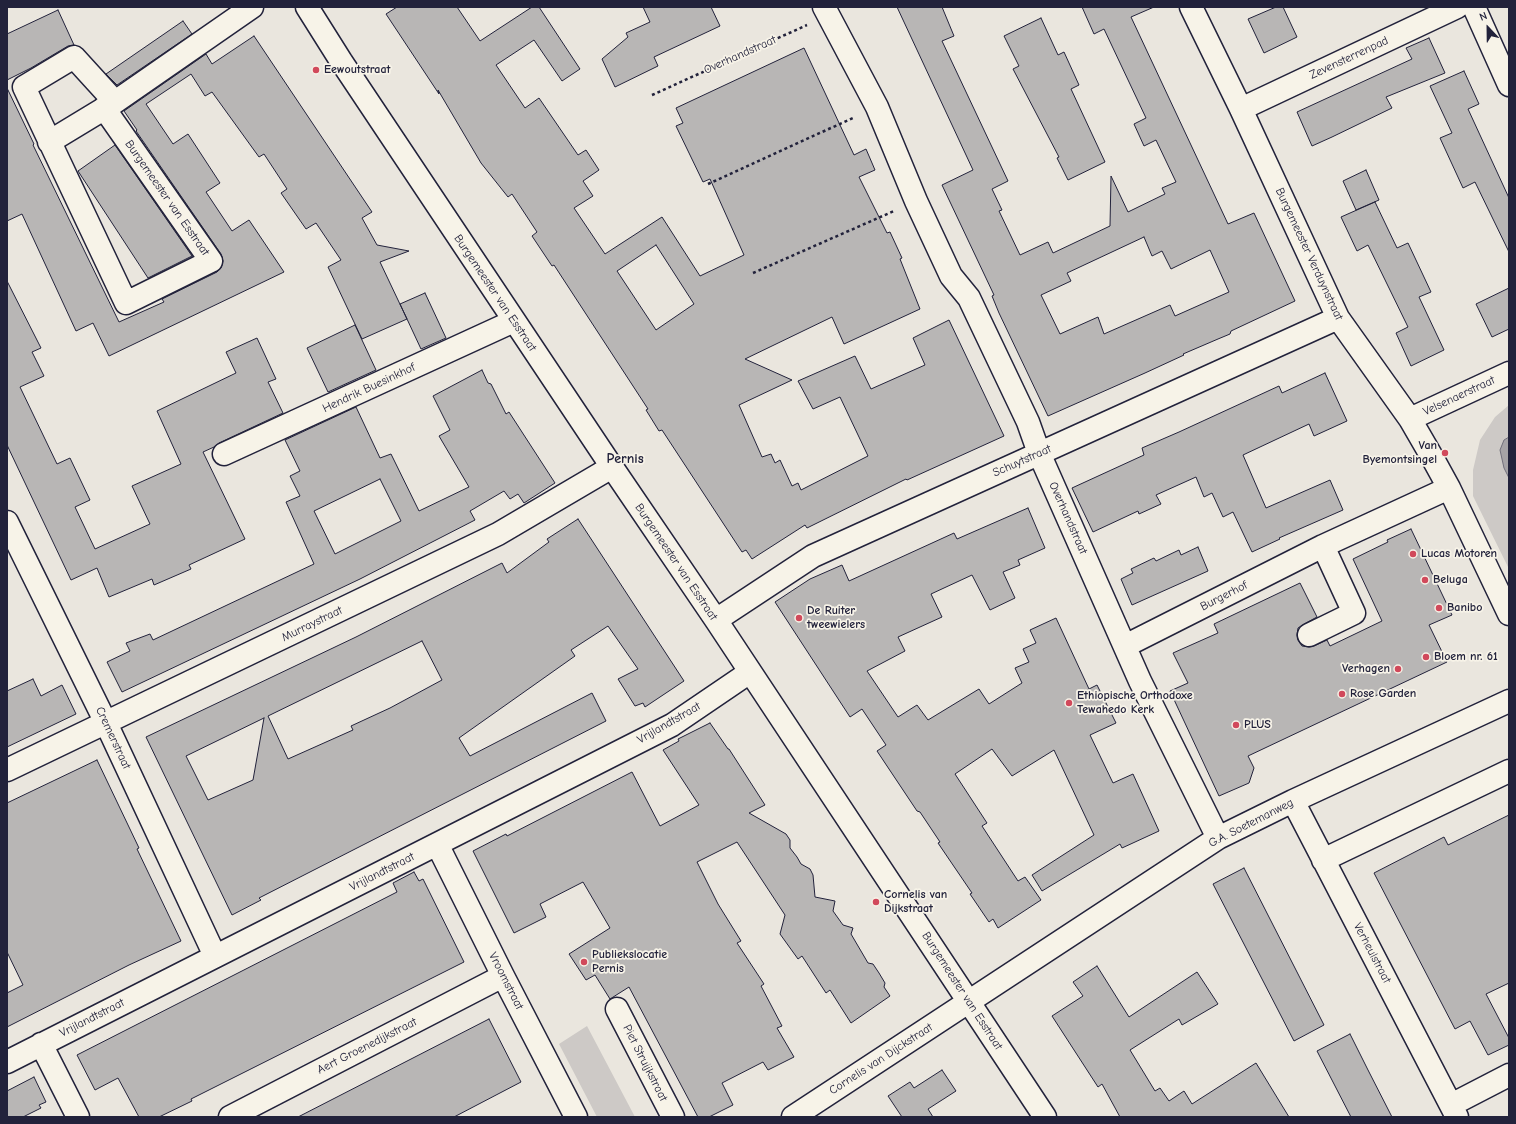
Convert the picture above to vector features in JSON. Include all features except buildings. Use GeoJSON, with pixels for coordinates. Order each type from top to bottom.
{"type":"FeatureCollection","features":[{"type":"Feature","properties":{"kind":"street"},"geometry":{"type":"LineString","coordinates":[[49,142],[109,105],[252,7]]}},
{"type":"Feature","properties":{"kind":"street","name":"Burgemeester van Esstraat"},"geometry":{"type":"LineString","coordinates":[[307,7],[514,321],[716,620],[1045,1117]]}},
{"type":"Feature","properties":{"kind":"street","name":"Burgemeester Verduynstraat"},"geometry":{"type":"LineString","coordinates":[[1191,7],[1338,318],[1410,419],[1449,488]]}},
{"type":"Feature","properties":{"kind":"street","name":"Zevensterrenpad"},"geometry":{"type":"LineString","coordinates":[[1240,109],[1457,7]]}},
{"type":"Feature","properties":{"kind":"street"},"geometry":{"type":"LineString","coordinates":[[1474,7],[1507,75]]}},
{"type":"Feature","properties":{"kind":"street","name":"Overhandstraat"},"geometry":{"type":"LineString","coordinates":[[826,11],[877,107],[916,201],[951,276],[969,298],[1028,422],[1039,453],[1156,715],[1218,838]]}},
{"type":"Feature","properties":{"kind":"street","name":"Burgemeester van Esstraat"},"geometry":{"type":"LineString","coordinates":[[74,56],[109,105],[211,261],[126,303],[24,87],[74,56]]}},
{"type":"Feature","properties":{"kind":"street","name":"Schuytstraat"},"geometry":{"type":"LineString","coordinates":[[716,620],[813,556],[1338,318]]}},
{"type":"Feature","properties":{"kind":"street","name":"Hendrik Buesinkhof"},"geometry":{"type":"LineString","coordinates":[[224,454],[514,321]]}},
{"type":"Feature","properties":{"kind":"street","name":"Velsenaerstraat"},"geometry":{"type":"LineString","coordinates":[[1410,419],[1509,373]]}},
{"type":"Feature","properties":{"kind":"street","name":"Murraystraat"},"geometry":{"type":"LineString","coordinates":[[7,770],[498,534],[612,467]]}},
{"type":"Feature","properties":{"kind":"street"},"geometry":{"type":"LineString","coordinates":[[1449,488],[1509,614]]}},
{"type":"Feature","properties":{"kind":"street","name":"Burgerhof"},"geometry":{"type":"LineString","coordinates":[[1125,646],[1323,546],[1449,488]]}},
{"type":"Feature","properties":{"kind":"street","name":"Cremerstraat"},"geometry":{"type":"LineString","coordinates":[[7,522],[106,723],[215,956]]}},
{"type":"Feature","properties":{"kind":"street"},"geometry":{"type":"LineString","coordinates":[[1310,635],[1354,613],[1323,546]]}},
{"type":"Feature","properties":{"kind":"street","name":"Vrijlandtstraat"},"geometry":{"type":"LineString","coordinates":[[7,1062],[672,725],[750,672]]}},
{"type":"Feature","properties":{"kind":"street","name":"G.A. Soetemanweg"},"geometry":{"type":"LineString","coordinates":[[969,1002],[1218,838],[1293,801],[1509,701]]}},
{"type":"Feature","properties":{"kind":"street"},"geometry":{"type":"LineString","coordinates":[[1323,860],[1509,771]]}},
{"type":"Feature","properties":{"kind":"street","name":"Verheulstraat"},"geometry":{"type":"LineString","coordinates":[[1293,801],[1454,1111],[1509,1075]]}},
{"type":"Feature","properties":{"kind":"street","name":"Vroomstraat"},"geometry":{"type":"LineString","coordinates":[[437,844],[576,1117]]}},
{"type":"Feature","properties":{"kind":"street","name":"Aert Groenedijkstraat"},"geometry":{"type":"LineString","coordinates":[[230,1117],[503,976]]}},
{"type":"Feature","properties":{"kind":"street","name":"Cornelis van Dijckstraat"},"geometry":{"type":"LineString","coordinates":[[793,1117],[969,1002]]}},
{"type":"Feature","properties":{"kind":"street","name":"Piet Struijkstraat"},"geometry":{"type":"LineString","coordinates":[[617,1009],[673,1117]]}},
{"type":"Feature","properties":{"kind":"street"},"geometry":{"type":"LineString","coordinates":[[42,1044],[78,1117]]}},
{"type":"Feature","properties":{"kind":"path","name":"Overhandstraat"},"geometry":{"type":"LineString","coordinates":[[652,95],[826,11]]}},
{"type":"Feature","properties":{"kind":"path"},"geometry":{"type":"LineString","coordinates":[[708,184],[877,107]]}},
{"type":"Feature","properties":{"kind":"path"},"geometry":{"type":"LineString","coordinates":[[753,273],[916,201]]}},
{"type":"Feature","properties":{"kind":"shaded area"},"geometry":{"type":"Polygon","coordinates":[[[1509,405],[1509,437],[1504,440],[1504,468],[1509,478],[1509,569],[1473,496],[1473,470],[1480,440],[1495,417],[1509,405]]]}},
{"type":"Feature","properties":{"kind":"shaded area"},"geometry":{"type":"Polygon","coordinates":[[[1509,437],[1509,478],[1504,468],[1500,450],[1504,440],[1509,437]]]}},
{"type":"Feature","properties":{"kind":"shaded area"},"geometry":{"type":"Polygon","coordinates":[[[587,1026],[635,1117],[597,1117],[559,1044],[587,1026]]]}},
{"type":"Feature","properties":{"kind":"place","name":"Eewoutstraat"},"geometry":{"type":"Point","coordinates":[316,70]}},
{"type":"Feature","properties":{"kind":"place","name":"Van Byemontsingel"},"geometry":{"type":"Point","coordinates":[1445,453]}},
{"type":"Feature","properties":{"kind":"place","name":"Lucas Motoren"},"geometry":{"type":"Point","coordinates":[1413,554]}},
{"type":"Feature","properties":{"kind":"place","name":"Beluga"},"geometry":{"type":"Point","coordinates":[1425,580]}},
{"type":"Feature","properties":{"kind":"place","name":"Banibo"},"geometry":{"type":"Point","coordinates":[1439,608]}},
{"type":"Feature","properties":{"kind":"place","name":"De Ruiter tweewielers"},"geometry":{"type":"Point","coordinates":[799,618]}},
{"type":"Feature","properties":{"kind":"place","name":"Bloem nr. 61"},"geometry":{"type":"Point","coordinates":[1426,657]}},
{"type":"Feature","properties":{"kind":"place","name":"Verhagen"},"geometry":{"type":"Point","coordinates":[1398,669]}},
{"type":"Feature","properties":{"kind":"place","name":"Rose Garden"},"geometry":{"type":"Point","coordinates":[1342,694]}},
{"type":"Feature","properties":{"kind":"place","name":"Ethiopische Orthodoxe Tewahedo Kerk"},"geometry":{"type":"Point","coordinates":[1069,703]}},
{"type":"Feature","properties":{"kind":"place","name":"PLUS"},"geometry":{"type":"Point","coordinates":[1236,725]}},
{"type":"Feature","properties":{"kind":"place","name":"Cornelis van Dijkstraat"},"geometry":{"type":"Point","coordinates":[876,902]}},
{"type":"Feature","properties":{"kind":"place","name":"Publiekslocatie Pernis"},"geometry":{"type":"Point","coordinates":[584,962]}},
{"type":"Feature","properties":{"kind":"district","name":"Pernis"},"geometry":{"type":"Point","coordinates":[625,459]}}]}
